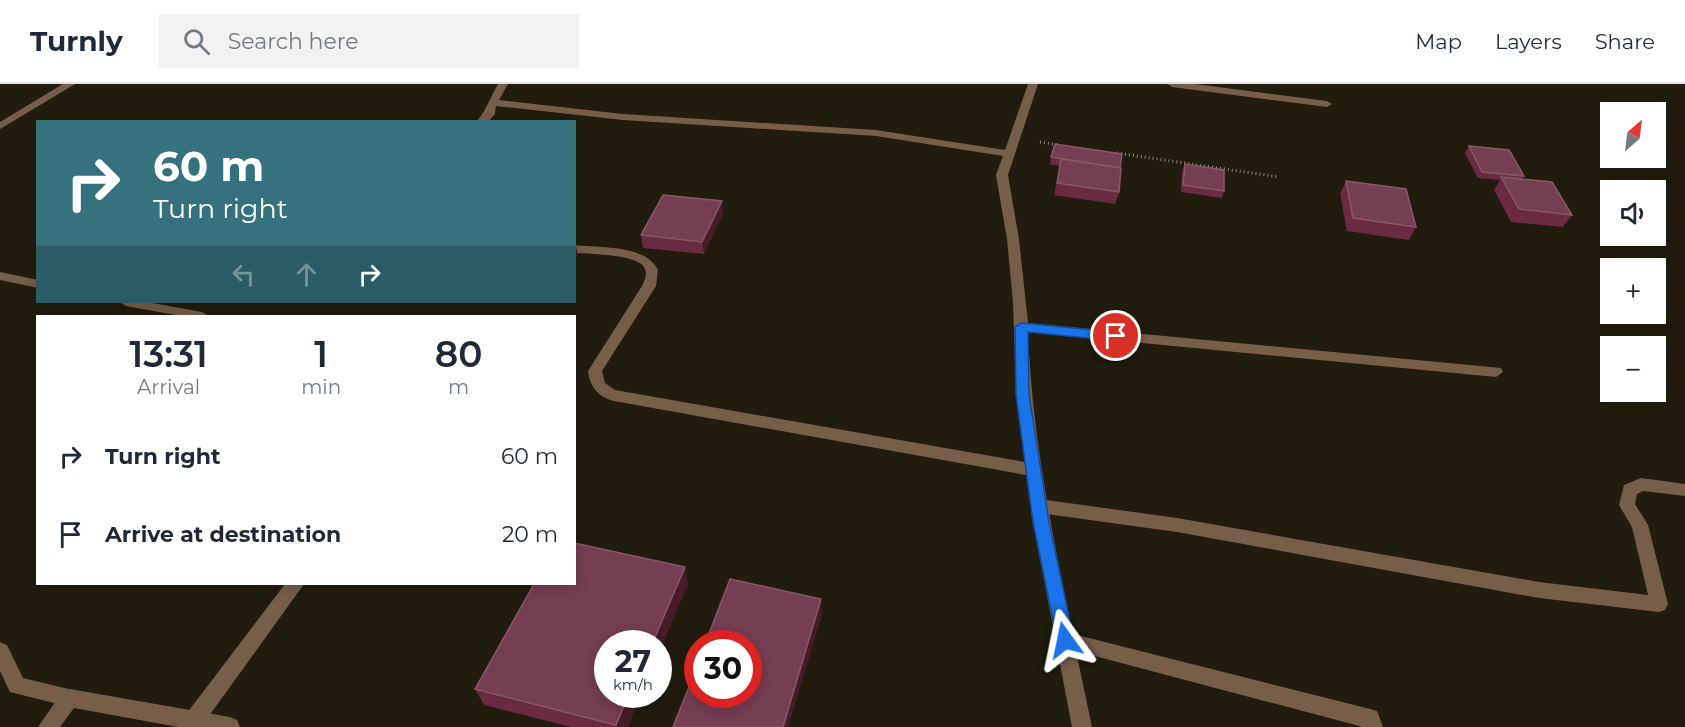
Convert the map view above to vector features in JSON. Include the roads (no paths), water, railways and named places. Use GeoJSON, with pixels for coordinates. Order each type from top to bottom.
{"type":"FeatureCollection","features":[{"type":"Feature","properties":{"kind":"street"},"geometry":{"type":"LineString","coordinates":[[0,126],[70,84]]}},
{"type":"Feature","properties":{"kind":"street"},"geometry":{"type":"LineString","coordinates":[[483,120],[490,114],[492,102],[503,84]]}},
{"type":"Feature","properties":{"kind":"street"},"geometry":{"type":"LineString","coordinates":[[1033,84],[1002,175],[1013,239],[1021,327],[1023,395],[1039,506],[1082,727]]}},
{"type":"Feature","properties":{"kind":"street"},"geometry":{"type":"LineString","coordinates":[[1172,84],[1327,104]]}},
{"type":"Feature","properties":{"kind":"street"},"geometry":{"type":"LineString","coordinates":[[492,102],[623,117],[876,133],[1010,154]]}},
{"type":"Feature","properties":{"kind":"street"},"geometry":{"type":"LineString","coordinates":[[576,249],[629,256],[645,261],[653,276],[595,371],[600,389],[607,393],[1034,470]]}},
{"type":"Feature","properties":{"kind":"street"},"geometry":{"type":"LineString","coordinates":[[0,276],[36,284]]}},
{"type":"Feature","properties":{"kind":"street"},"geometry":{"type":"LineString","coordinates":[[131,303],[197,315]]}},
{"type":"Feature","properties":{"kind":"street"},"geometry":{"type":"LineString","coordinates":[[1021,327],[1496,372]]}},
{"type":"Feature","properties":{"kind":"street"},"geometry":{"type":"LineString","coordinates":[[1039,506],[1177,525],[1539,590],[1659,604],[1640,525],[1627,505],[1629,490],[1641,484],[1685,490]]}},
{"type":"Feature","properties":{"kind":"street"},"geometry":{"type":"LineString","coordinates":[[194,720],[294,585]]}},
{"type":"Feature","properties":{"kind":"street"},"geometry":{"type":"LineString","coordinates":[[1065,640],[1370,718],[1373,727]]}},
{"type":"Feature","properties":{"kind":"street"},"geometry":{"type":"LineString","coordinates":[[2,664],[17,686],[230,727]]}},
{"type":"Feature","properties":{"kind":"street"},"geometry":{"type":"LineString","coordinates":[[48,727],[70,698]]}}]}
